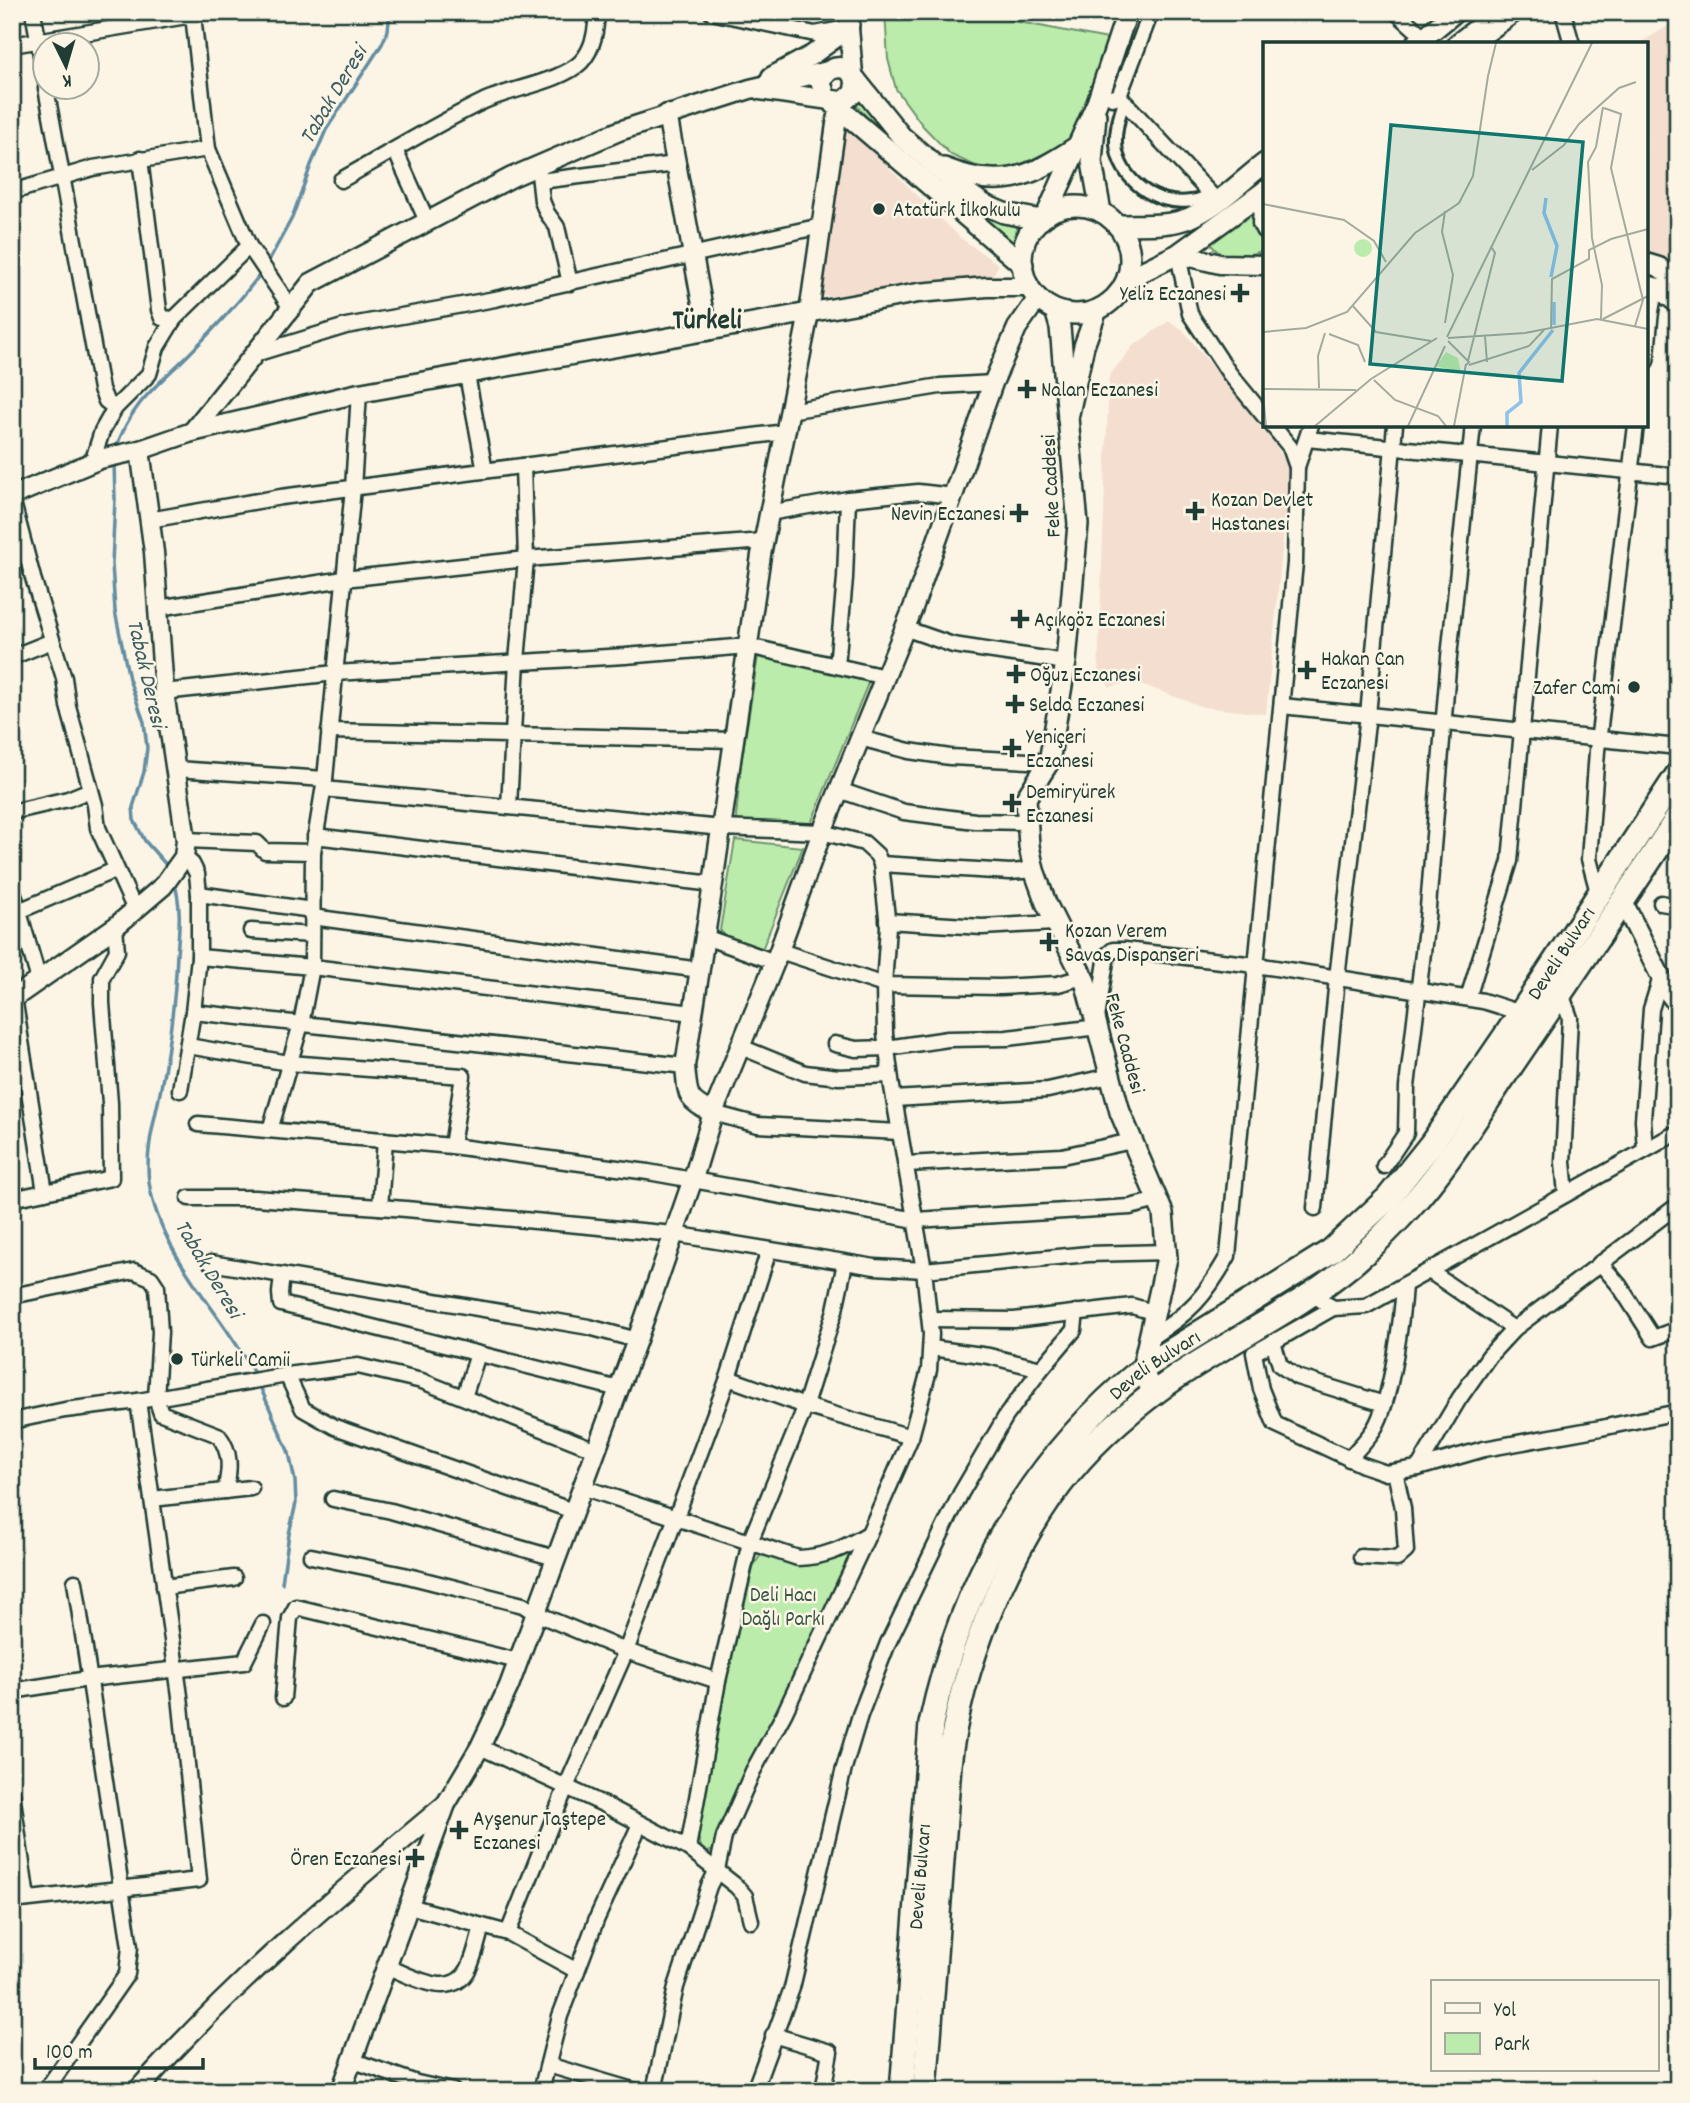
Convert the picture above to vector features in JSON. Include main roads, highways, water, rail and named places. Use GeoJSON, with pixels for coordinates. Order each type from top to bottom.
{"type":"FeatureCollection","features":[{"type":"Feature","properties":{"kind":"highway","name":"Develi Bulvarı"},"geometry":{"type":"LineString","coordinates":[[902,2091],[928,1746],[935,1704],[958,1626],[987,1559],[1011,1518],[1038,1477],[1099,1407],[1142,1369],[1331,1251],[1388,1198],[1416,1165],[1521,1013],[1678,774]]}},
{"type":"Feature","properties":{"kind":"highway","name":"Develi Bulvarı"},"geometry":{"type":"LineString","coordinates":[[925,2091],[953,1736],[967,1678],[985,1623],[1021,1549],[1054,1493],[1090,1450],[1153,1394],[1311,1293],[1369,1249],[1422,1193],[1623,902],[1678,817]]}},
{"type":"Feature","properties":{"kind":"main road"},"geometry":{"type":"LineString","coordinates":[[843,73],[901,136],[985,205],[1004,212],[1044,218],[1059,209],[1087,208],[1101,212],[1117,225],[1130,250],[1127,279],[1115,297],[1097,310],[1083,314],[1055,310],[1033,292],[1023,265],[1026,240],[1044,218],[1097,103],[1128,12]]}},
{"type":"Feature","properties":{"kind":"main road"},"geometry":{"type":"LineString","coordinates":[[1420,41],[1455,12]]}},
{"type":"Feature","properties":{"kind":"main road"},"geometry":{"type":"LineString","coordinates":[[1460,42],[1500,12]]}},
{"type":"Feature","properties":{"kind":"main road"},"geometry":{"type":"LineString","coordinates":[[835,104],[850,99],[856,87],[843,73]]}},
{"type":"Feature","properties":{"kind":"main road"},"geometry":{"type":"LineString","coordinates":[[843,73],[821,82],[822,89],[835,104],[1023,265]]}},
{"type":"Feature","properties":{"kind":"main road"},"geometry":{"type":"LineString","coordinates":[[1097,103],[1093,162],[1101,212]]}},
{"type":"Feature","properties":{"kind":"main road"},"geometry":{"type":"LineString","coordinates":[[931,163],[962,175],[999,180],[1030,174],[1076,147]]}},
{"type":"Feature","properties":{"kind":"main road"},"geometry":{"type":"LineString","coordinates":[[1117,225],[1188,219],[1263,164]]}},
{"type":"Feature","properties":{"kind":"main road"},"geometry":{"type":"LineString","coordinates":[[1127,279],[1178,254],[1263,201]]}},
{"type":"Feature","properties":{"kind":"main road","name":"Feke Caddesi"},"geometry":{"type":"LineString","coordinates":[[1055,310],[1060,327],[1078,524],[1066,662],[1049,762],[1027,798],[1027,822],[1034,870],[1055,923],[1083,977],[1120,1112],[1158,1200],[1165,1228],[1167,1252],[1142,1369]]}},
{"type":"Feature","properties":{"kind":"main road"},"geometry":{"type":"LineString","coordinates":[[1068,418],[1084,346],[1097,310]]}},
{"type":"Feature","properties":{"kind":"main road"},"geometry":{"type":"LineString","coordinates":[[1142,1369],[1153,1394]]}},
{"type":"Feature","properties":{"kind":"waterway","name":"Tabak Deresi"},"geometry":{"type":"LineString","coordinates":[[267,264],[292,218],[326,130],[382,44],[388,30],[390,12]]}},
{"type":"Feature","properties":{"kind":"waterway","name":"Tabak Deresi"},"geometry":{"type":"LineString","coordinates":[[116,449],[129,420],[146,397],[217,326],[261,273]]}},
{"type":"Feature","properties":{"kind":"waterway","name":"Tabak Deresi"},"geometry":{"type":"LineString","coordinates":[[114,463],[112,564],[115,611],[129,679],[144,722],[147,748],[144,772],[133,807],[134,820],[145,841],[169,868]]}},
{"type":"Feature","properties":{"kind":"waterway","name":"Tabak Deresi"},"geometry":{"type":"LineString","coordinates":[[174,881],[179,918],[175,990],[166,1059],[149,1148],[149,1182],[155,1209],[179,1259],[256,1377]]}},
{"type":"Feature","properties":{"kind":"waterway","name":"Tabak Deresi"},"geometry":{"type":"LineString","coordinates":[[259,1384],[289,1453],[295,1481],[296,1503],[282,1583]]}},
{"type":"Feature","properties":{"kind":"place","name":"Atatürk İlkokulu"},"geometry":{"type":"Point","coordinates":[879,209]}},
{"type":"Feature","properties":{"kind":"place","name":"Yeliz Eczanesi"},"geometry":{"type":"Point","coordinates":[1240,293]}},
{"type":"Feature","properties":{"kind":"place","name":"Nalan Eczanesi"},"geometry":{"type":"Point","coordinates":[1027,389]}},
{"type":"Feature","properties":{"kind":"place","name":"Kozan Devlet Hastanesi"},"geometry":{"type":"Point","coordinates":[1195,511]}},
{"type":"Feature","properties":{"kind":"place","name":"Nevin Eczanesi"},"geometry":{"type":"Point","coordinates":[1019,513]}},
{"type":"Feature","properties":{"kind":"place","name":"Açıkgöz Eczanesi"},"geometry":{"type":"Point","coordinates":[1020,619]}},
{"type":"Feature","properties":{"kind":"place","name":"Hakan Can Eczanesi"},"geometry":{"type":"Point","coordinates":[1307,670]}},
{"type":"Feature","properties":{"kind":"place","name":"Oğuz Eczanesi"},"geometry":{"type":"Point","coordinates":[1016,674]}},
{"type":"Feature","properties":{"kind":"place","name":"Zafer Cami"},"geometry":{"type":"Point","coordinates":[1634,687]}},
{"type":"Feature","properties":{"kind":"place","name":"Selda Eczanesi"},"geometry":{"type":"Point","coordinates":[1015,704]}},
{"type":"Feature","properties":{"kind":"place","name":"Yeniçeri Eczanesi"},"geometry":{"type":"Point","coordinates":[1012,748]}},
{"type":"Feature","properties":{"kind":"place","name":"Demiryürek Eczanesi"},"geometry":{"type":"Point","coordinates":[1012,803]}},
{"type":"Feature","properties":{"kind":"place","name":"Kozan Verem Savas Dispanseri"},"geometry":{"type":"Point","coordinates":[1049,942]}},
{"type":"Feature","properties":{"kind":"place","name":"Türkeli Camii"},"geometry":{"type":"Point","coordinates":[177,1359]}},
{"type":"Feature","properties":{"kind":"place","name":"Ayşenur Taştepe Eczanesi"},"geometry":{"type":"Point","coordinates":[459,1830]}},
{"type":"Feature","properties":{"kind":"place","name":"Ören Eczanesi"},"geometry":{"type":"Point","coordinates":[415,1858]}},
{"type":"Feature","properties":{"kind":"district","name":"Türkeli"},"geometry":{"type":"Point","coordinates":[707,318]}},
{"type":"Feature","properties":{"kind":"park label","name":"Deli Hacı Dağlı Parkı"},"geometry":{"type":"Point","coordinates":[783,1606]}}]}
